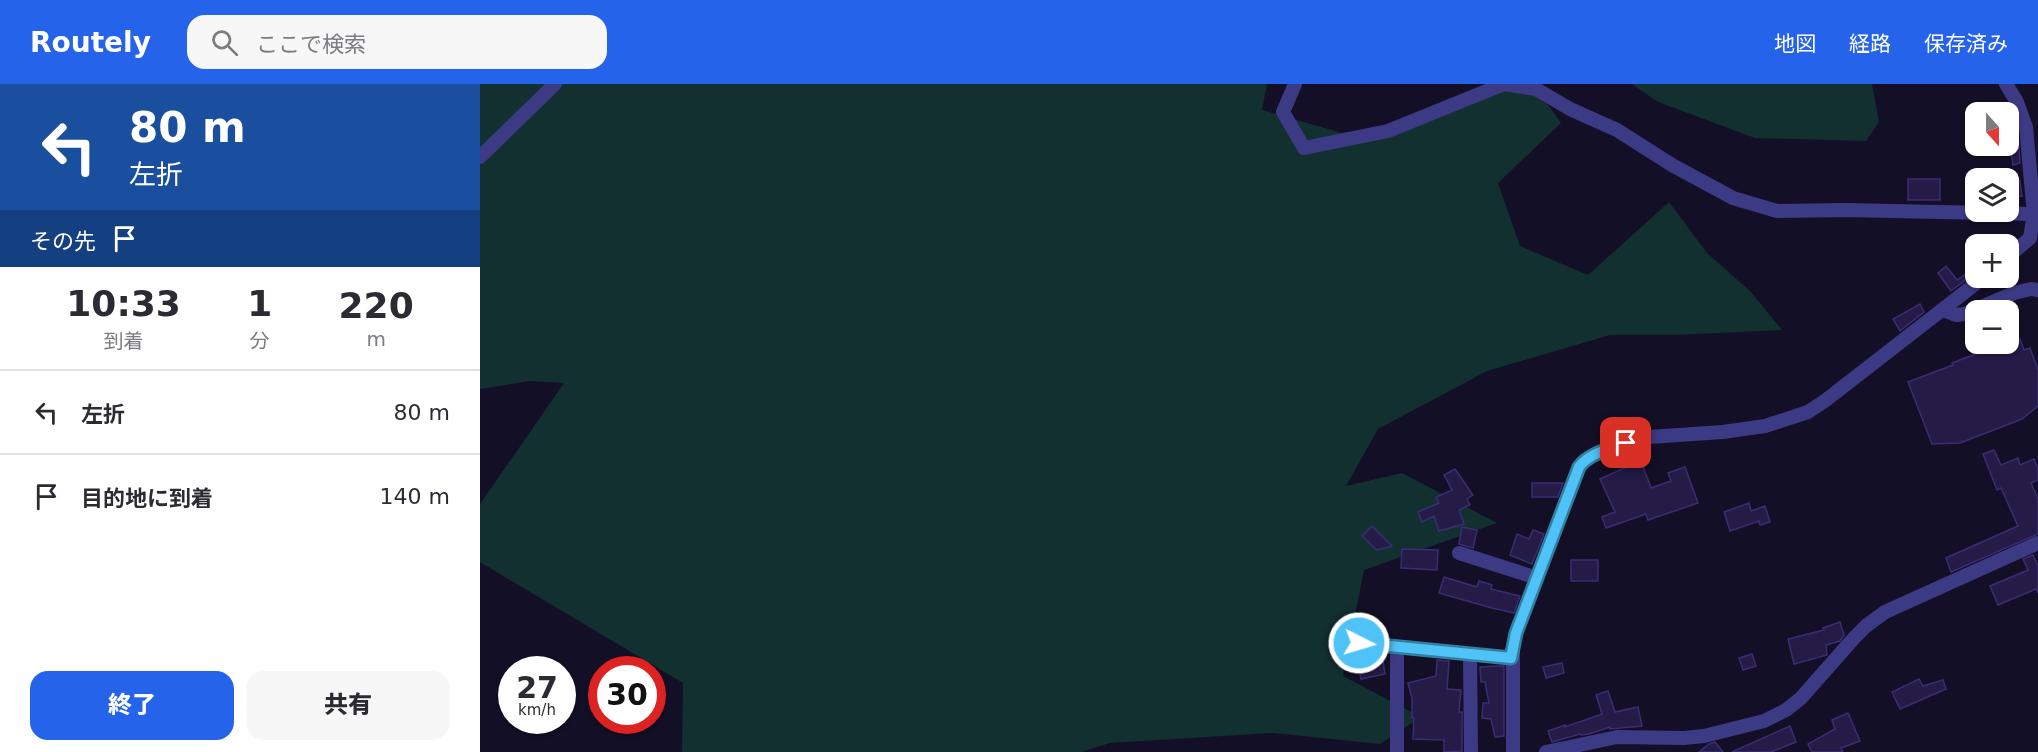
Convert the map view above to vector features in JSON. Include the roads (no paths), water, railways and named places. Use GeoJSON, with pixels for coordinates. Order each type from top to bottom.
{"type":"FeatureCollection","features":[{"type":"Feature","properties":{"kind":"street"},"geometry":{"type":"LineString","coordinates":[[480,157],[555,84]]}},
{"type":"Feature","properties":{"kind":"street"},"geometry":{"type":"LineString","coordinates":[[1295,84],[1282,112],[1304,148],[1388,131],[1504,84],[1536,89],[1570,109],[1617,130],[1672,165],[1733,198],[1777,211],[2036,213]]}},
{"type":"Feature","properties":{"kind":"street"},"geometry":{"type":"LineString","coordinates":[[2006,84],[2017,102],[2026,127],[2036,213],[2030,238],[2019,248]]}},
{"type":"Feature","properties":{"kind":"street"},"geometry":{"type":"LineString","coordinates":[[1513,752],[1511,658],[1516,633],[1579,467],[1584,461],[1626,443],[1649,437],[1723,432],[1765,426],[1808,412],[1970,288]]}},
{"type":"Feature","properties":{"kind":"street"},"geometry":{"type":"LineString","coordinates":[[1943,310],[1956,315],[1965,314],[2014,294],[2038,290]]}},
{"type":"Feature","properties":{"kind":"street"},"geometry":{"type":"LineString","coordinates":[[1545,752],[1617,737],[1704,736],[1764,721],[1786,710],[1801,698],[1866,626],[1885,612],[2038,543]]}},
{"type":"Feature","properties":{"kind":"street"},"geometry":{"type":"LineString","coordinates":[[1459,554],[1537,578]]}},
{"type":"Feature","properties":{"kind":"street"},"geometry":{"type":"LineString","coordinates":[[1342,657],[1351,644],[1511,658]]}},
{"type":"Feature","properties":{"kind":"street"},"geometry":{"type":"LineString","coordinates":[[1397,647],[1397,752]]}},
{"type":"Feature","properties":{"kind":"street"},"geometry":{"type":"LineString","coordinates":[[1470,654],[1471,752]]}}]}
